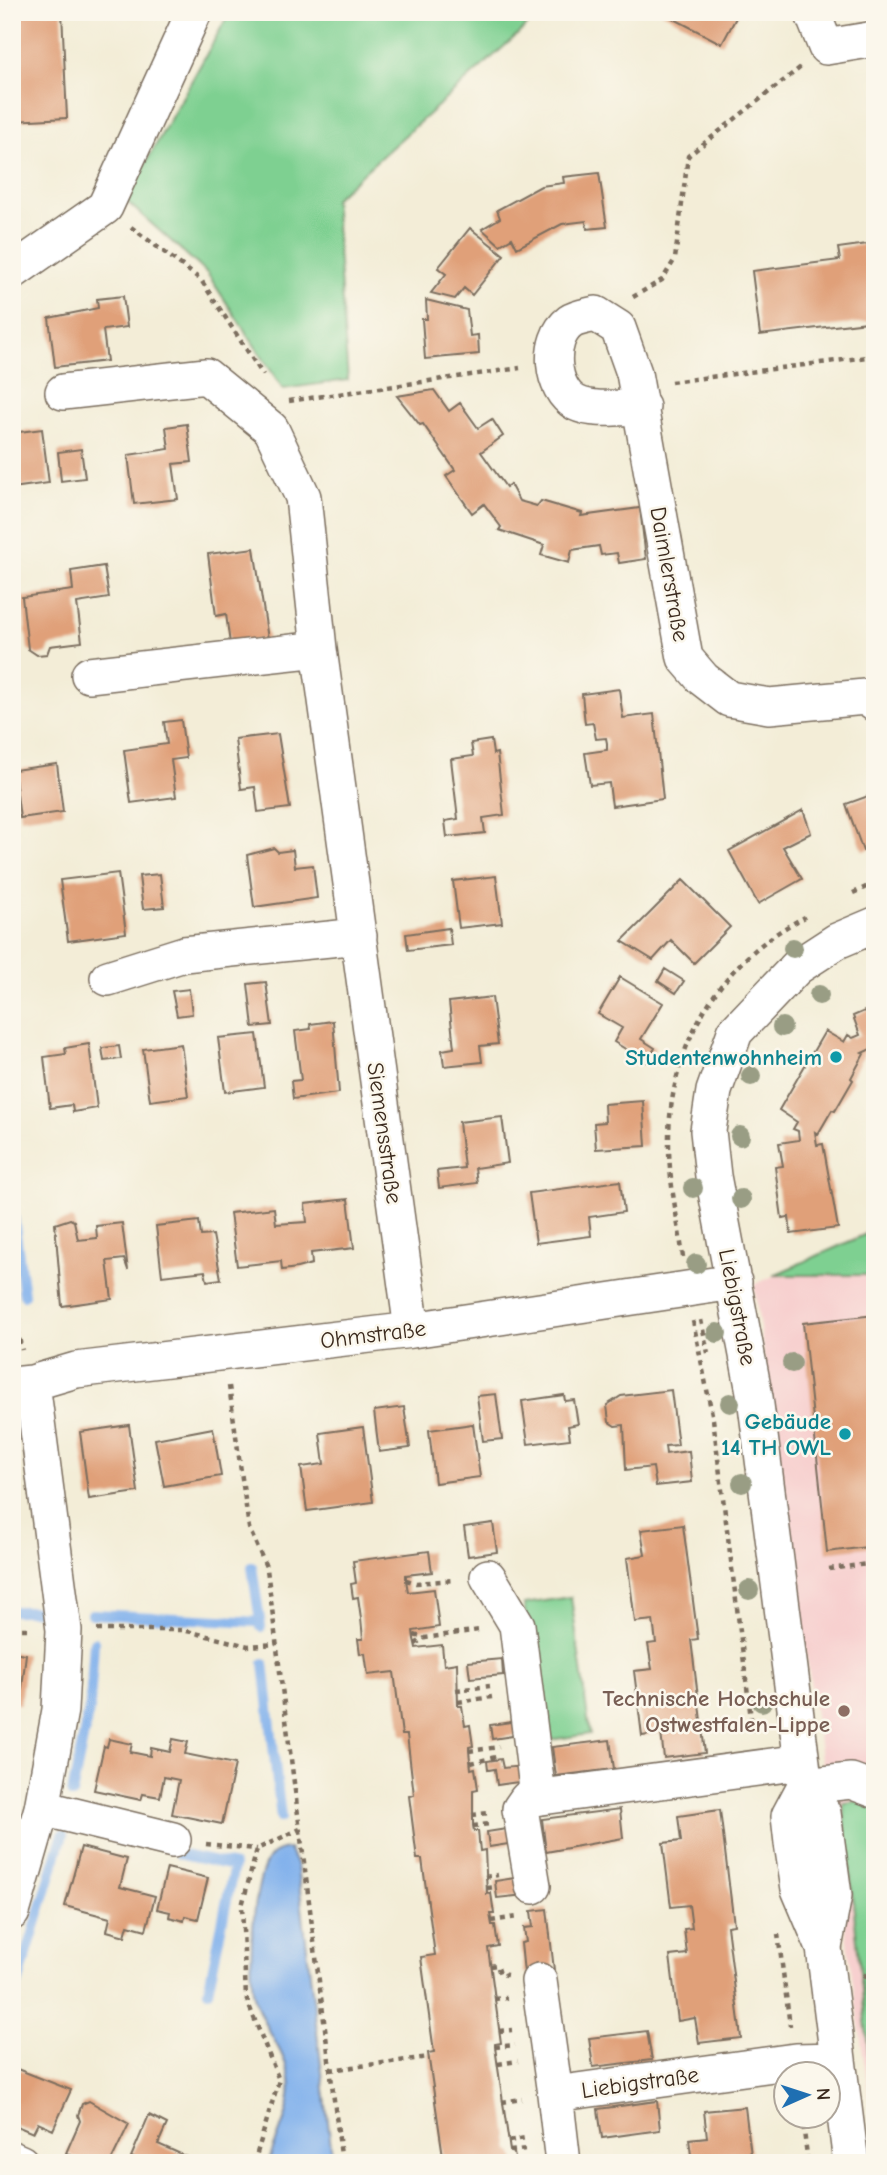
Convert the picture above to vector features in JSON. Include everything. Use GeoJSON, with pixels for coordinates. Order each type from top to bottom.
{"type":"FeatureCollection","features":[{"type":"Feature","properties":{"kind":"street"},"geometry":{"type":"LineString","coordinates":[[12,272],[106,207],[194,12]]}},
{"type":"Feature","properties":{"kind":"street"},"geometry":{"type":"LineString","coordinates":[[813,12],[826,47],[875,38]]}},
{"type":"Feature","properties":{"kind":"street"},"geometry":{"type":"LineString","coordinates":[[607,319],[596,314],[570,322],[556,340],[555,363],[563,393],[578,405],[640,397]]}},
{"type":"Feature","properties":{"kind":"street","name":"Daimlerstraße"},"geometry":{"type":"LineString","coordinates":[[607,319],[618,328],[640,397],[674,611],[685,658],[703,679],[729,699],[769,706],[865,697],[875,704]]}},
{"type":"Feature","properties":{"kind":"street"},"geometry":{"type":"LineString","coordinates":[[63,392],[206,376],[276,416]]}},
{"type":"Feature","properties":{"kind":"street","name":"Siemensstraße"},"geometry":{"type":"LineString","coordinates":[[276,416],[303,497],[319,649],[412,1330]]}},
{"type":"Feature","properties":{"kind":"street"},"geometry":{"type":"LineString","coordinates":[[89,675],[319,649]]}},
{"type":"Feature","properties":{"kind":"street","name":"Liebigstraße"},"geometry":{"type":"LineString","coordinates":[[838,2060],[824,1948],[834,1895],[823,1813],[803,1774],[770,1394],[734,1282],[713,1176],[708,1131],[722,1062],[735,1032],[797,967],[837,942],[875,925]]}},
{"type":"Feature","properties":{"kind":"street"},"geometry":{"type":"LineString","coordinates":[[108,978],[184,954],[359,936]]}},
{"type":"Feature","properties":{"kind":"street","name":"Ohmstraße"},"geometry":{"type":"LineString","coordinates":[[22,1384],[75,1370],[224,1350],[412,1330],[734,1282]]}},
{"type":"Feature","properties":{"kind":"street"},"geometry":{"type":"LineString","coordinates":[[12,1912],[42,1808],[60,1710],[64,1630],[22,1384]]}},
{"type":"Feature","properties":{"kind":"street"},"geometry":{"type":"LineString","coordinates":[[488,1577],[517,1625],[538,1796]]}},
{"type":"Feature","properties":{"kind":"street"},"geometry":{"type":"LineString","coordinates":[[530,1901],[520,1809],[527,1799],[803,1774],[851,1781],[875,1790]]}},
{"type":"Feature","properties":{"kind":"street"},"geometry":{"type":"LineString","coordinates":[[42,1808],[173,1840]]}},
{"type":"Feature","properties":{"kind":"street","name":"Liebigstraße"},"geometry":{"type":"LineString","coordinates":[[539,1981],[555,2094],[772,2064]]}},
{"type":"Feature","properties":{"kind":"street","name":"Liebigstraße"},"geometry":{"type":"LineString","coordinates":[[842,2070],[860,2115],[852,2163]]}},
{"type":"Feature","properties":{"kind":"street"},"geometry":{"type":"LineString","coordinates":[[555,2094],[563,2163]]}},
{"type":"Feature","properties":{"kind":"street"},"geometry":{"type":"LineString","coordinates":[[12,2158],[21,2163]]}},
{"type":"Feature","properties":{"kind":"path"},"geometry":{"type":"LineString","coordinates":[[607,319],[643,289],[662,280],[675,259],[688,156],[826,47]]}},
{"type":"Feature","properties":{"kind":"path"},"geometry":{"type":"LineString","coordinates":[[106,207],[201,280],[266,380]]}},
{"type":"Feature","properties":{"kind":"path"},"geometry":{"type":"LineString","coordinates":[[640,397],[875,356]]}},
{"type":"Feature","properties":{"kind":"path"},"geometry":{"type":"LineString","coordinates":[[276,416],[555,363]]}},
{"type":"Feature","properties":{"kind":"path"},"geometry":{"type":"LineString","coordinates":[[224,1350],[249,1528],[267,1569],[342,2163]]}},
{"type":"Feature","properties":{"kind":"path"},"geometry":{"type":"LineString","coordinates":[[829,1569],[875,1563]]}},
{"type":"Feature","properties":{"kind":"path"},"geometry":{"type":"LineString","coordinates":[[407,1580],[416,1583],[488,1577]]}},
{"type":"Feature","properties":{"kind":"path"},"geometry":{"type":"LineString","coordinates":[[408,1589],[416,1583]]}},
{"type":"Feature","properties":{"kind":"path"},"geometry":{"type":"LineString","coordinates":[[414,1636],[425,1638],[517,1625]]}},
{"type":"Feature","properties":{"kind":"path"},"geometry":{"type":"LineString","coordinates":[[64,1630],[183,1630],[248,1646],[276,1644]]}},
{"type":"Feature","properties":{"kind":"path"},"geometry":{"type":"LineString","coordinates":[[415,1644],[425,1638]]}},
{"type":"Feature","properties":{"kind":"path"},"geometry":{"type":"LineString","coordinates":[[173,1840],[257,1849],[300,1829]]}},
{"type":"Feature","properties":{"kind":"path"},"geometry":{"type":"LineString","coordinates":[[254,2163],[279,2080],[246,1998],[242,1906],[257,1849]]}},
{"type":"Feature","properties":{"kind":"path"},"geometry":{"type":"LineString","coordinates":[[487,1888],[496,1887]]}},
{"type":"Feature","properties":{"kind":"path"},"geometry":{"type":"LineString","coordinates":[[491,1921],[530,1901]]}},
{"type":"Feature","properties":{"kind":"path"},"geometry":{"type":"LineString","coordinates":[[857,1982],[865,1977],[875,1960]]}},
{"type":"Feature","properties":{"kind":"path"},"geometry":{"type":"LineString","coordinates":[[330,2070],[429,2057]]}},
{"type":"Feature","properties":{"kind":"path"},"geometry":{"type":"LineString","coordinates":[[804,2130],[808,2163]]}},
{"type":"Feature","properties":{"kind":"path"},"geometry":{"type":"LineString","coordinates":[[425,2163],[444,2160]]}},
{"type":"Feature","properties":{"kind":"shaded area","name":"Technische Hochschule Ostwestfalen-Lippe"},"geometry":{"type":"Polygon","coordinates":[[[875,1228],[875,2138],[754,1285],[875,1228]]]}},
{"type":"Feature","properties":{"kind":"green space"},"geometry":{"type":"Polygon","coordinates":[[[230,12],[534,12],[527,26],[334,199],[348,380],[283,389],[207,273],[125,200],[230,12]]]}},
{"type":"Feature","properties":{"kind":"green space"},"geometry":{"type":"Polygon","coordinates":[[[875,1230],[875,1275],[774,1275],[875,1230]]]}},
{"type":"Feature","properties":{"kind":"green space"},"geometry":{"type":"Polygon","coordinates":[[[571,1597],[590,1734],[542,1741],[524,1604],[571,1597]]]}},
{"type":"Feature","properties":{"kind":"green space"},"geometry":{"type":"Polygon","coordinates":[[[875,1799],[875,2098],[873,2098],[843,1803],[875,1799]]]}},
{"type":"Feature","properties":{"kind":"water"},"geometry":{"type":"Polygon","coordinates":[[[289,1849],[297,1866],[333,2163],[268,2163],[287,2111],[291,2090],[283,2057],[256,2002],[252,1977],[252,1942],[256,1902],[264,1869],[273,1854],[289,1849]]]}},
{"type":"Feature","properties":{"kind":"building"},"geometry":{"type":"Polygon","coordinates":[[[12,12],[62,12],[67,118],[13,121],[12,12]]]}},
{"type":"Feature","properties":{"kind":"building"},"geometry":{"type":"Polygon","coordinates":[[[661,12],[739,12],[722,44],[661,12]]]}},
{"type":"Feature","properties":{"kind":"building"},"geometry":{"type":"Polygon","coordinates":[[[599,173],[607,227],[587,229],[586,221],[562,224],[517,248],[512,238],[500,245],[482,229],[500,218],[497,210],[541,186],[564,183],[563,177],[599,173]]]}},
{"type":"Feature","properties":{"kind":"building"},"geometry":{"type":"Polygon","coordinates":[[[470,228],[504,255],[472,295],[464,288],[455,299],[431,293],[446,274],[438,268],[470,228]]]}},
{"type":"Feature","properties":{"kind":"building"},"geometry":{"type":"Polygon","coordinates":[[[875,243],[875,321],[760,335],[752,271],[840,260],[838,248],[875,243]]]}},
{"type":"Feature","properties":{"kind":"building"},"geometry":{"type":"Polygon","coordinates":[[[123,296],[127,327],[103,330],[107,361],[55,367],[49,318],[98,308],[97,299],[123,296]]]}},
{"type":"Feature","properties":{"kind":"building"},"geometry":{"type":"Polygon","coordinates":[[[426,300],[467,310],[470,336],[478,335],[479,354],[425,359],[422,319],[427,319],[426,300]]]}},
{"type":"Feature","properties":{"kind":"building"},"geometry":{"type":"Polygon","coordinates":[[[434,390],[449,411],[460,403],[478,428],[492,419],[503,436],[481,452],[506,487],[510,484],[519,501],[537,506],[541,501],[582,513],[581,516],[640,508],[646,559],[619,563],[617,553],[601,555],[599,546],[572,550],[569,563],[541,555],[544,545],[499,530],[501,527],[484,504],[472,513],[446,476],[455,470],[423,424],[420,425],[397,396],[434,390]]]}},
{"type":"Feature","properties":{"kind":"building"},"geometry":{"type":"Polygon","coordinates":[[[187,424],[192,462],[173,464],[178,499],[134,504],[128,455],[169,449],[166,427],[187,424]]]}},
{"type":"Feature","properties":{"kind":"building"},"geometry":{"type":"Polygon","coordinates":[[[42,429],[49,483],[12,488],[12,433],[42,429]]]}},
{"type":"Feature","properties":{"kind":"building"},"geometry":{"type":"Polygon","coordinates":[[[81,449],[85,478],[61,481],[58,452],[81,449]]]}},
{"type":"Feature","properties":{"kind":"building"},"geometry":{"type":"Polygon","coordinates":[[[254,548],[268,639],[230,644],[226,614],[216,616],[208,554],[254,548]]]}},
{"type":"Feature","properties":{"kind":"building"},"geometry":{"type":"Polygon","coordinates":[[[104,566],[109,598],[77,603],[82,642],[50,646],[47,654],[37,655],[28,649],[22,597],[73,590],[71,571],[104,566]]]}},
{"type":"Feature","properties":{"kind":"building"},"geometry":{"type":"Polygon","coordinates":[[[619,689],[623,718],[654,714],[663,799],[612,806],[609,783],[590,785],[585,753],[607,750],[607,743],[606,738],[596,739],[593,723],[585,724],[582,694],[619,689]]]}},
{"type":"Feature","properties":{"kind":"building"},"geometry":{"type":"Polygon","coordinates":[[[181,720],[186,758],[171,760],[176,797],[131,803],[124,750],[167,744],[164,722],[181,720]]]}},
{"type":"Feature","properties":{"kind":"building"},"geometry":{"type":"Polygon","coordinates":[[[278,734],[290,808],[258,812],[255,787],[241,789],[235,739],[278,734]]]}},
{"type":"Feature","properties":{"kind":"building"},"geometry":{"type":"Polygon","coordinates":[[[491,740],[493,754],[497,753],[504,815],[483,818],[485,833],[447,837],[445,821],[458,819],[451,759],[473,756],[471,743],[491,740]]]}},
{"type":"Feature","properties":{"kind":"building"},"geometry":{"type":"Polygon","coordinates":[[[57,764],[63,812],[20,818],[14,770],[57,764]]]}},
{"type":"Feature","properties":{"kind":"building"},"geometry":{"type":"Polygon","coordinates":[[[875,796],[875,847],[863,851],[846,804],[875,796]]]}},
{"type":"Feature","properties":{"kind":"building"},"geometry":{"type":"Polygon","coordinates":[[[803,810],[811,833],[783,847],[802,879],[758,904],[729,851],[803,810]]]}},
{"type":"Feature","properties":{"kind":"building"},"geometry":{"type":"Polygon","coordinates":[[[274,848],[278,852],[293,850],[295,867],[313,865],[317,898],[254,907],[247,855],[274,848]]]}},
{"type":"Feature","properties":{"kind":"building"},"geometry":{"type":"Polygon","coordinates":[[[118,873],[126,933],[68,941],[60,880],[118,873]]]}},
{"type":"Feature","properties":{"kind":"building"},"geometry":{"type":"Polygon","coordinates":[[[160,874],[164,907],[143,909],[139,876],[160,874]]]}},
{"type":"Feature","properties":{"kind":"building"},"geometry":{"type":"Polygon","coordinates":[[[496,876],[502,923],[459,928],[453,881],[496,876]]]}},
{"type":"Feature","properties":{"kind":"building"},"geometry":{"type":"Polygon","coordinates":[[[683,880],[730,927],[694,963],[671,940],[653,960],[622,941],[683,880]]]}},
{"type":"Feature","properties":{"kind":"building"},"geometry":{"type":"Polygon","coordinates":[[[449,928],[451,945],[408,950],[406,934],[449,928]]]}},
{"type":"Feature","properties":{"kind":"building"},"geometry":{"type":"Polygon","coordinates":[[[665,969],[684,981],[676,993],[658,981],[665,969]]]}},
{"type":"Feature","properties":{"kind":"building"},"geometry":{"type":"Polygon","coordinates":[[[620,977],[663,1003],[641,1039],[655,1048],[647,1062],[614,1042],[622,1028],[598,1014],[620,977]]]}},
{"type":"Feature","properties":{"kind":"building"},"geometry":{"type":"Polygon","coordinates":[[[266,982],[272,1025],[253,1027],[248,984],[266,982]]]}},
{"type":"Feature","properties":{"kind":"building"},"geometry":{"type":"Polygon","coordinates":[[[189,989],[192,1014],[177,1016],[172,991],[189,989]]]}},
{"type":"Feature","properties":{"kind":"building"},"geometry":{"type":"Polygon","coordinates":[[[492,997],[498,1044],[480,1046],[482,1062],[444,1066],[442,1050],[454,1048],[449,1002],[492,997]]]}},
{"type":"Feature","properties":{"kind":"building"},"geometry":{"type":"Polygon","coordinates":[[[875,999],[875,1047],[862,1053],[864,1054],[851,1078],[853,1080],[835,1111],[832,1110],[818,1134],[815,1132],[817,1145],[823,1144],[838,1228],[791,1234],[789,1217],[782,1218],[775,1167],[783,1166],[779,1143],[799,1140],[798,1131],[793,1129],[797,1122],[779,1110],[825,1031],[844,1042],[848,1035],[853,1038],[860,1035],[853,1016],[874,1007],[872,1001],[875,999]]]}},
{"type":"Feature","properties":{"kind":"building"},"geometry":{"type":"Polygon","coordinates":[[[333,1021],[339,1093],[293,1099],[291,1081],[301,1080],[295,1031],[311,1029],[310,1024],[333,1021]]]}},
{"type":"Feature","properties":{"kind":"building"},"geometry":{"type":"Polygon","coordinates":[[[257,1034],[264,1087],[225,1092],[218,1038],[257,1034]]]}},
{"type":"Feature","properties":{"kind":"building"},"geometry":{"type":"Polygon","coordinates":[[[89,1044],[97,1108],[73,1112],[72,1105],[50,1108],[44,1057],[66,1054],[65,1048],[89,1044]]]}},
{"type":"Feature","properties":{"kind":"building"},"geometry":{"type":"Polygon","coordinates":[[[181,1044],[188,1096],[150,1101],[143,1049],[181,1044]]]}},
{"type":"Feature","properties":{"kind":"building"},"geometry":{"type":"Polygon","coordinates":[[[119,1046],[121,1059],[104,1061],[102,1048],[119,1046]]]}},
{"type":"Feature","properties":{"kind":"building"},"geometry":{"type":"Polygon","coordinates":[[[643,1101],[646,1146],[596,1149],[594,1123],[605,1122],[604,1104],[643,1101]]]}},
{"type":"Feature","properties":{"kind":"building"},"geometry":{"type":"Polygon","coordinates":[[[502,1117],[508,1163],[475,1168],[477,1183],[439,1188],[437,1171],[464,1168],[459,1122],[502,1117]]]}},
{"type":"Feature","properties":{"kind":"building"},"geometry":{"type":"Polygon","coordinates":[[[620,1181],[624,1212],[589,1217],[591,1236],[536,1243],[529,1193],[620,1181]]]}},
{"type":"Feature","properties":{"kind":"building"},"geometry":{"type":"Polygon","coordinates":[[[348,1199],[354,1248],[311,1253],[312,1264],[297,1268],[282,1270],[281,1261],[237,1266],[230,1213],[274,1208],[276,1224],[307,1222],[305,1204],[348,1199]]]}},
{"type":"Feature","properties":{"kind":"building"},"geometry":{"type":"Polygon","coordinates":[[[70,1219],[74,1221],[78,1240],[97,1238],[96,1226],[122,1223],[128,1270],[124,1259],[107,1261],[112,1299],[62,1306],[55,1224],[70,1219]]]}},
{"type":"Feature","properties":{"kind":"building"},"geometry":{"type":"Polygon","coordinates":[[[199,1221],[201,1236],[213,1235],[221,1279],[207,1281],[205,1271],[162,1276],[156,1226],[199,1221]]]}},
{"type":"Feature","properties":{"kind":"building","name":"Gebäude 14 TH OWL"},"geometry":{"type":"Polygon","coordinates":[[[875,1315],[875,1546],[827,1552],[803,1323],[875,1315]]]}},
{"type":"Feature","properties":{"kind":"building"},"geometry":{"type":"Polygon","coordinates":[[[671,1390],[678,1445],[665,1446],[666,1454],[689,1451],[692,1482],[656,1486],[653,1467],[626,1470],[624,1425],[615,1426],[609,1422],[607,1405],[621,1396],[671,1390]]]}},
{"type":"Feature","properties":{"kind":"building"},"geometry":{"type":"Polygon","coordinates":[[[496,1394],[502,1439],[483,1441],[477,1396],[496,1394]]]}},
{"type":"Feature","properties":{"kind":"building"},"geometry":{"type":"Polygon","coordinates":[[[564,1395],[565,1401],[574,1400],[578,1424],[568,1426],[570,1439],[528,1444],[522,1401],[564,1395]]]}},
{"type":"Feature","properties":{"kind":"building"},"geometry":{"type":"Polygon","coordinates":[[[404,1407],[410,1448],[379,1452],[374,1411],[404,1407]]]}},
{"type":"Feature","properties":{"kind":"building"},"geometry":{"type":"Polygon","coordinates":[[[473,1424],[480,1477],[435,1483],[429,1430],[473,1424]]]}},
{"type":"Feature","properties":{"kind":"building"},"geometry":{"type":"Polygon","coordinates":[[[129,1425],[138,1492],[89,1499],[80,1432],[129,1425]]]}},
{"type":"Feature","properties":{"kind":"building"},"geometry":{"type":"Polygon","coordinates":[[[363,1427],[373,1502],[307,1511],[301,1467],[324,1464],[320,1433],[363,1427]]]}},
{"type":"Feature","properties":{"kind":"building"},"geometry":{"type":"Polygon","coordinates":[[[213,1428],[221,1476],[164,1486],[155,1439],[213,1428]]]}},
{"type":"Feature","properties":{"kind":"building"},"geometry":{"type":"Polygon","coordinates":[[[493,1523],[497,1552],[468,1556],[464,1527],[493,1523]]]}},
{"type":"Feature","properties":{"kind":"building"},"geometry":{"type":"Polygon","coordinates":[[[683,1525],[698,1639],[691,1640],[705,1753],[664,1758],[661,1733],[642,1736],[634,1671],[652,1669],[648,1644],[656,1643],[653,1620],[635,1622],[627,1558],[645,1555],[641,1530],[683,1525]]]}},
{"type":"Feature","properties":{"kind":"building"},"geometry":{"type":"Polygon","coordinates":[[[429,1551],[432,1572],[406,1575],[406,1580],[408,1592],[434,1589],[439,1627],[413,1631],[414,1639],[416,1648],[442,1645],[444,1665],[457,1663],[458,1706],[462,1706],[465,1726],[470,1725],[473,1746],[469,1747],[471,1769],[475,1768],[478,1789],[473,1790],[473,1826],[474,1831],[478,1831],[480,1851],[485,1850],[487,1894],[491,1893],[494,1914],[490,1914],[492,1925],[495,1925],[498,1946],[488,1948],[501,2043],[495,2044],[495,2047],[510,2151],[514,2153],[516,2163],[444,2163],[428,2053],[434,2052],[421,1957],[435,1955],[422,1859],[417,1859],[409,1796],[414,1795],[407,1735],[402,1735],[394,1672],[368,1675],[365,1653],[360,1654],[358,1639],[363,1639],[358,1597],[353,1598],[351,1584],[356,1583],[353,1561],[429,1551]]]}},
{"type":"Feature","properties":{"kind":"building"},"geometry":{"type":"Polygon","coordinates":[[[12,1652],[26,1654],[20,1704],[12,1704],[12,1652]]]}},
{"type":"Feature","properties":{"kind":"building"},"geometry":{"type":"Polygon","coordinates":[[[502,1659],[503,1675],[470,1678],[468,1662],[502,1659]]]}},
{"type":"Feature","properties":{"kind":"building"},"geometry":{"type":"Polygon","coordinates":[[[518,1721],[520,1735],[492,1739],[490,1725],[518,1721]]]}},
{"type":"Feature","properties":{"kind":"building"},"geometry":{"type":"Polygon","coordinates":[[[109,1739],[132,1744],[130,1752],[150,1756],[151,1748],[170,1752],[173,1739],[188,1742],[185,1754],[235,1764],[222,1824],[172,1814],[179,1780],[164,1777],[160,1797],[143,1794],[141,1800],[94,1790],[104,1746],[107,1747],[109,1739]]]}},
{"type":"Feature","properties":{"kind":"building"},"geometry":{"type":"Polygon","coordinates":[[[610,1740],[614,1769],[556,1776],[552,1747],[610,1740]]]}},
{"type":"Feature","properties":{"kind":"building"},"geometry":{"type":"Polygon","coordinates":[[[501,1759],[503,1768],[524,1766],[526,1781],[497,1785],[495,1769],[488,1770],[487,1761],[501,1759]]]}},
{"type":"Feature","properties":{"kind":"building"},"geometry":{"type":"Polygon","coordinates":[[[620,1809],[623,1838],[546,1852],[542,1819],[620,1809]]]}},
{"type":"Feature","properties":{"kind":"building"},"geometry":{"type":"Polygon","coordinates":[[[720,1810],[734,1925],[727,1926],[741,2038],[699,2043],[695,2018],[678,2021],[670,1956],[687,1954],[684,1929],[692,1928],[689,1905],[671,1907],[663,1843],[681,1841],[678,1816],[720,1810]]]}},
{"type":"Feature","properties":{"kind":"building"},"geometry":{"type":"Polygon","coordinates":[[[513,1828],[515,1843],[489,1847],[487,1832],[513,1828]]]}},
{"type":"Feature","properties":{"kind":"building"},"geometry":{"type":"Polygon","coordinates":[[[81,1847],[127,1859],[120,1887],[155,1896],[146,1930],[128,1925],[125,1936],[107,1931],[110,1918],[65,1906],[81,1847]]]}},
{"type":"Feature","properties":{"kind":"building"},"geometry":{"type":"Polygon","coordinates":[[[167,1868],[208,1878],[198,1919],[185,1916],[184,1921],[169,1917],[170,1912],[157,1909],[167,1868]]]}},
{"type":"Feature","properties":{"kind":"building"},"geometry":{"type":"Polygon","coordinates":[[[522,1877],[524,1895],[497,1898],[495,1881],[522,1877]]]}},
{"type":"Feature","properties":{"kind":"building"},"geometry":{"type":"Polygon","coordinates":[[[547,1909],[554,1970],[524,1973],[521,1943],[526,1942],[524,1928],[533,1927],[531,1911],[547,1909]]]}},
{"type":"Feature","properties":{"kind":"building"},"geometry":{"type":"Polygon","coordinates":[[[647,2031],[652,2060],[593,2067],[589,2038],[647,2031]]]}},
{"type":"Feature","properties":{"kind":"building"},"geometry":{"type":"Polygon","coordinates":[[[12,2067],[71,2090],[53,2130],[38,2123],[33,2133],[12,2124],[12,2067]]]}},
{"type":"Feature","properties":{"kind":"building"},"geometry":{"type":"Polygon","coordinates":[[[89,2101],[129,2124],[110,2163],[87,2163],[66,2153],[80,2121],[78,2115],[82,2104],[89,2101]]]}},
{"type":"Feature","properties":{"kind":"building"},"geometry":{"type":"Polygon","coordinates":[[[657,2101],[660,2130],[602,2138],[598,2109],[657,2101]]]}},
{"type":"Feature","properties":{"kind":"building"},"geometry":{"type":"Polygon","coordinates":[[[745,2107],[752,2163],[692,2163],[689,2139],[707,2137],[704,2111],[745,2107]]]}},
{"type":"Feature","properties":{"kind":"building"},"geometry":{"type":"Polygon","coordinates":[[[149,2115],[167,2124],[158,2144],[201,2163],[143,2163],[131,2157],[149,2115]]]}},
{"type":"Feature","properties":{"kind":"waterway"},"geometry":{"type":"LineString","coordinates":[[12,1203],[24,1295]]}},
{"type":"Feature","properties":{"kind":"waterway"},"geometry":{"type":"LineString","coordinates":[[252,1567],[261,1627]]}},
{"type":"Feature","properties":{"kind":"waterway"},"geometry":{"type":"LineString","coordinates":[[12,1611],[42,1611]]}},
{"type":"Feature","properties":{"kind":"waterway"},"geometry":{"type":"LineString","coordinates":[[92,1614],[260,1622]]}},
{"type":"Feature","properties":{"kind":"waterway"},"geometry":{"type":"LineString","coordinates":[[72,1794],[90,1704],[94,1642]]}},
{"type":"Feature","properties":{"kind":"waterway"},"geometry":{"type":"LineString","coordinates":[[264,1663],[281,1818]]}},
{"type":"Feature","properties":{"kind":"waterway"},"geometry":{"type":"LineString","coordinates":[[12,2003],[63,1834]]}},
{"type":"Feature","properties":{"kind":"waterway"},"geometry":{"type":"LineString","coordinates":[[179,1854],[234,1866],[208,1991]]}},
{"type":"Feature","properties":{"kind":"place","name":"Studentenwohnheim"},"geometry":{"type":"Point","coordinates":[836,1057]}},
{"type":"Feature","properties":{"kind":"place","name":"Gebäude 14 TH OWL"},"geometry":{"type":"Point","coordinates":[845,1434]}},
{"type":"Feature","properties":{"kind":"place","name":"Technische Hochschule Ostwestfalen-Lippe"},"geometry":{"type":"Point","coordinates":[844,1711]}}]}
